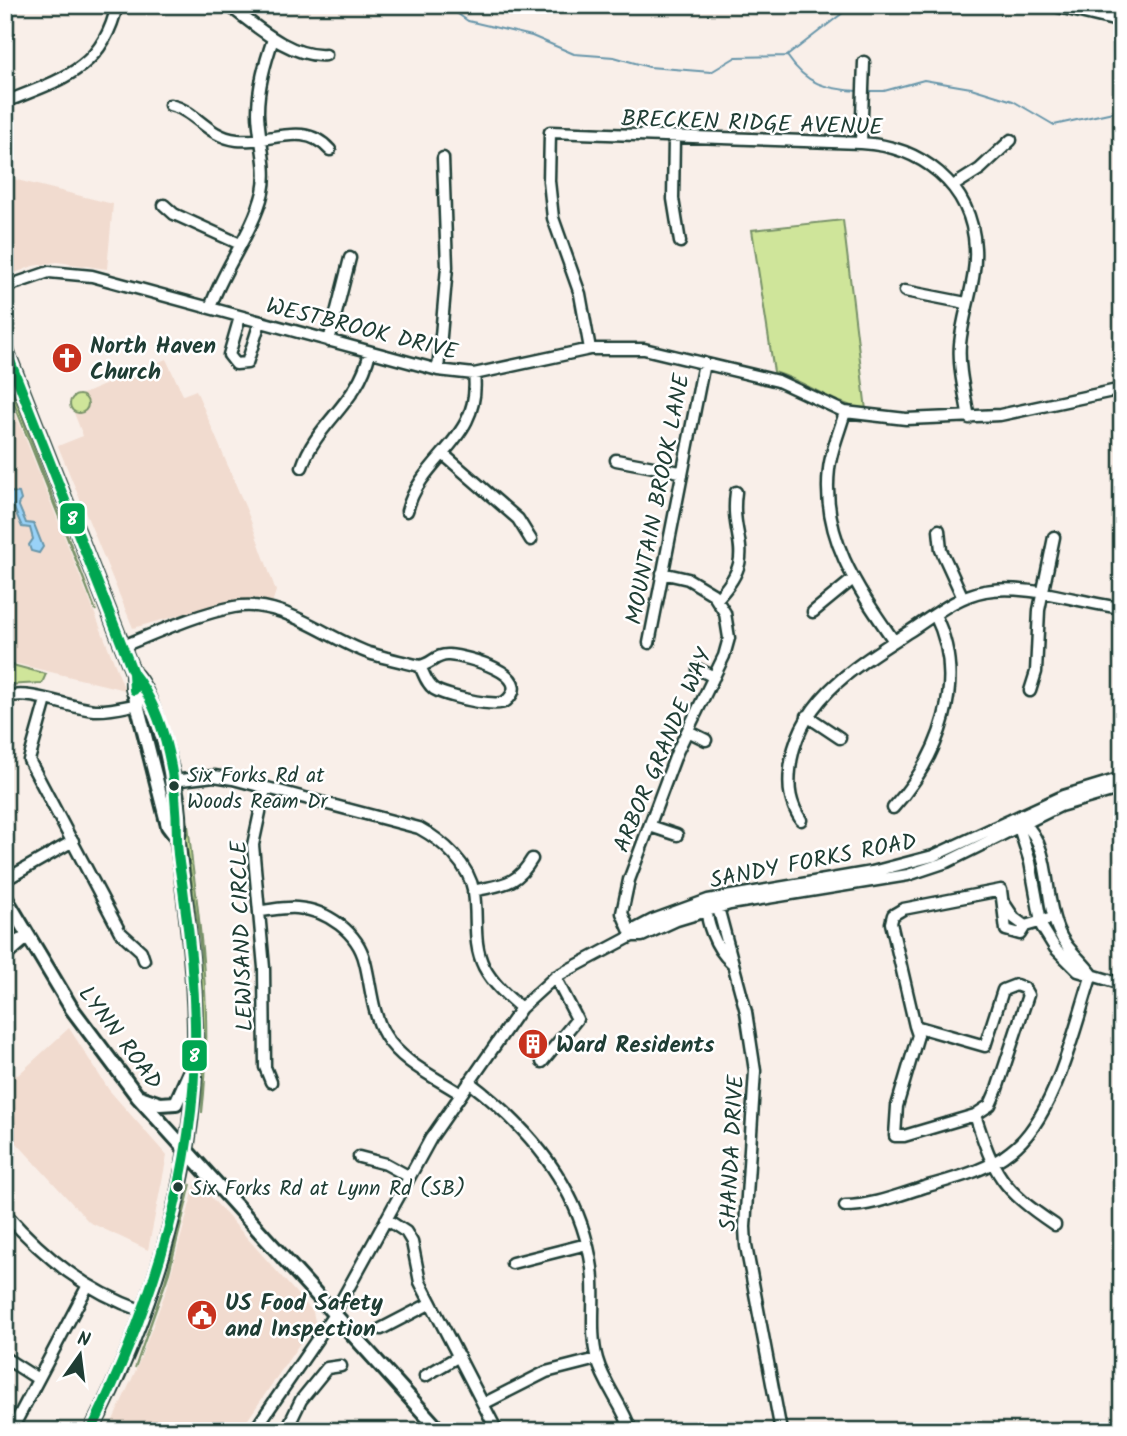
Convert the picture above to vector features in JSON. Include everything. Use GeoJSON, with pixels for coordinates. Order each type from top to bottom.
{"type":"FeatureCollection","features":[{"type":"Feature","properties":{"kind":"main road"},"geometry":{"type":"LineString","coordinates":[[5,347],[133,673],[167,826],[177,838]]}},
{"type":"Feature","properties":{"kind":"main road"},"geometry":{"type":"LineString","coordinates":[[91,1431],[121,1370],[144,1311],[165,1243],[185,1150],[195,1065],[192,971],[177,838],[181,830],[173,781],[148,694],[133,673]]}},
{"type":"Feature","properties":{"kind":"main road","name":"LYNN ROAD"},"geometry":{"type":"LineString","coordinates":[[5,897],[72,1009],[138,1097],[333,1316],[440,1431]]}},
{"type":"Feature","properties":{"kind":"main road"},"geometry":{"type":"LineString","coordinates":[[138,1097],[160,1104],[176,1103],[195,1065]]}},
{"type":"Feature","properties":{"kind":"street"},"geometry":{"type":"LineString","coordinates":[[5,102],[77,72],[106,42],[117,5]]}},
{"type":"Feature","properties":{"kind":"street"},"geometry":{"type":"LineString","coordinates":[[228,5],[273,39],[309,53],[326,55]]}},
{"type":"Feature","properties":{"kind":"street"},"geometry":{"type":"LineString","coordinates":[[1050,5],[1122,22]]}},
{"type":"Feature","properties":{"kind":"street"},"geometry":{"type":"LineString","coordinates":[[210,309],[264,190],[262,137],[258,113],[261,84],[273,39]]}},
{"type":"Feature","properties":{"kind":"street"},"geometry":{"type":"LineString","coordinates":[[861,143],[863,62]]}},
{"type":"Feature","properties":{"kind":"street"},"geometry":{"type":"LineString","coordinates":[[170,105],[185,110],[218,136],[246,141],[299,134],[317,139],[330,150]]}},
{"type":"Feature","properties":{"kind":"street","name":"BRECKEN RIDGE AVENUE"},"geometry":{"type":"LineString","coordinates":[[590,349],[580,294],[553,218],[549,181],[550,132],[861,143],[897,147],[917,155],[935,168],[953,186],[969,216],[975,248],[960,358],[969,418]]}},
{"type":"Feature","properties":{"kind":"street"},"geometry":{"type":"LineString","coordinates":[[674,138],[673,199],[680,242]]}},
{"type":"Feature","properties":{"kind":"street"},"geometry":{"type":"LineString","coordinates":[[953,186],[980,169],[1011,140]]}},
{"type":"Feature","properties":{"kind":"street"},"geometry":{"type":"LineString","coordinates":[[438,370],[447,267],[443,158]]}},
{"type":"Feature","properties":{"kind":"street"},"geometry":{"type":"LineString","coordinates":[[163,205],[174,214],[240,244]]}},
{"type":"Feature","properties":{"kind":"street"},"geometry":{"type":"LineString","coordinates":[[329,341],[350,258]]}},
{"type":"Feature","properties":{"kind":"street","name":"WESTBROOK DRIVE"},"geometry":{"type":"LineString","coordinates":[[5,287],[34,275],[67,272],[438,370],[474,374],[590,349],[643,349],[778,381],[845,412],[906,419],[969,418],[1035,409],[1122,389]]}},
{"type":"Feature","properties":{"kind":"street"},"geometry":{"type":"LineString","coordinates":[[905,291],[966,303]]}},
{"type":"Feature","properties":{"kind":"street"},"geometry":{"type":"LineString","coordinates":[[240,317],[229,355],[236,364],[247,363],[260,322]]}},
{"type":"Feature","properties":{"kind":"street"},"geometry":{"type":"LineString","coordinates":[[302,467],[309,449],[362,382],[370,352]]}},
{"type":"Feature","properties":{"kind":"street","name":"MOUNTAIN BROOK LANE"},"geometry":{"type":"LineString","coordinates":[[649,643],[680,472],[704,363]]}},
{"type":"Feature","properties":{"kind":"street"},"geometry":{"type":"LineString","coordinates":[[407,511],[412,490],[468,422],[476,388],[474,374]]}},
{"type":"Feature","properties":{"kind":"street"},"geometry":{"type":"LineString","coordinates":[[845,412],[829,469],[830,510],[838,545],[852,580],[894,641]]}},
{"type":"Feature","properties":{"kind":"street"},"geometry":{"type":"LineString","coordinates":[[443,454],[518,519],[531,540]]}},
{"type":"Feature","properties":{"kind":"street"},"geometry":{"type":"LineString","coordinates":[[616,460],[680,472]]}},
{"type":"Feature","properties":{"kind":"street"},"geometry":{"type":"LineString","coordinates":[[662,573],[702,585],[717,599],[734,581],[742,548],[735,516],[736,492]]}},
{"type":"Feature","properties":{"kind":"street"},"geometry":{"type":"LineString","coordinates":[[939,530],[941,550],[963,598]]}},
{"type":"Feature","properties":{"kind":"street"},"geometry":{"type":"LineString","coordinates":[[1030,691],[1036,671],[1037,628],[1054,537]]}},
{"type":"Feature","properties":{"kind":"street"},"geometry":{"type":"LineString","coordinates":[[813,612],[852,580]]}},
{"type":"Feature","properties":{"kind":"street"},"geometry":{"type":"LineString","coordinates":[[800,820],[791,805],[789,784],[792,750],[807,716],[830,688],[894,641],[963,598],[993,589],[1122,608]]}},
{"type":"Feature","properties":{"kind":"street","name":"ARBOR GRANDE WAY"},"geometry":{"type":"LineString","coordinates":[[632,936],[622,913],[622,899],[688,731],[729,638],[725,613],[717,599]]}},
{"type":"Feature","properties":{"kind":"street"},"geometry":{"type":"LineString","coordinates":[[123,646],[203,617],[234,607],[247,606],[290,615],[369,653],[420,666],[437,655],[450,655],[507,673],[512,691],[506,701],[495,705],[436,691],[428,684],[420,666]]}},
{"type":"Feature","properties":{"kind":"street"},"geometry":{"type":"LineString","coordinates":[[894,808],[922,771],[934,748],[946,708],[950,662],[944,634],[935,615]]}},
{"type":"Feature","properties":{"kind":"street"},"geometry":{"type":"LineString","coordinates":[[698,669],[714,677]]}},
{"type":"Feature","properties":{"kind":"street"},"geometry":{"type":"LineString","coordinates":[[5,697],[27,695],[102,710],[138,704]]}},
{"type":"Feature","properties":{"kind":"street"},"geometry":{"type":"LineString","coordinates":[[46,700],[29,760],[120,932],[141,951],[144,960]]}},
{"type":"Feature","properties":{"kind":"street"},"geometry":{"type":"LineString","coordinates":[[807,716],[840,738]]}},
{"type":"Feature","properties":{"kind":"street"},"geometry":{"type":"LineString","coordinates":[[688,731],[706,740]]}},
{"type":"Feature","properties":{"kind":"street"},"geometry":{"type":"LineString","coordinates":[[173,781],[214,776],[419,828],[450,850],[473,891],[474,930],[485,969],[498,987],[521,1008]]}},
{"type":"Feature","properties":{"kind":"street","name":"SANDY FORKS ROAD"},"geometry":{"type":"LineString","coordinates":[[717,907],[908,875],[947,862],[1082,789],[1122,778]]}},
{"type":"Feature","properties":{"kind":"street","name":"SANDY FORKS ROAD"},"geometry":{"type":"LineString","coordinates":[[254,1431],[333,1316],[408,1176],[461,1094],[521,1008],[555,976],[632,936],[642,936],[707,905],[908,864],[1081,798],[1122,788]]}},
{"type":"Feature","properties":{"kind":"street","name":"LEWISAND CIRCLE"},"geometry":{"type":"LineString","coordinates":[[265,789],[253,845],[264,968],[265,1067],[271,1082]]}},
{"type":"Feature","properties":{"kind":"street"},"geometry":{"type":"LineString","coordinates":[[1020,823],[1033,830],[1039,844],[1053,918],[1064,941],[1092,974]]}},
{"type":"Feature","properties":{"kind":"street"},"geometry":{"type":"LineString","coordinates":[[1020,823],[1041,920],[1055,948],[1078,971],[1122,984]]}},
{"type":"Feature","properties":{"kind":"street"},"geometry":{"type":"LineString","coordinates":[[650,826],[677,835]]}},
{"type":"Feature","properties":{"kind":"street"},"geometry":{"type":"LineString","coordinates":[[5,880],[73,841]]}},
{"type":"Feature","properties":{"kind":"street"},"geometry":{"type":"LineString","coordinates":[[473,891],[513,882],[522,876],[532,859]]}},
{"type":"Feature","properties":{"kind":"street"},"geometry":{"type":"LineString","coordinates":[[915,1026],[985,1046],[1003,990],[1016,985],[1024,988],[1028,995],[990,1105],[975,1115],[904,1136],[895,1136],[897,1106],[918,1035],[915,1026],[891,923],[893,915],[903,909],[1001,890],[1008,915],[1025,926],[1053,918]]}},
{"type":"Feature","properties":{"kind":"street"},"geometry":{"type":"LineString","coordinates":[[707,905],[717,907]]}},
{"type":"Feature","properties":{"kind":"street","name":"SHANDA DRIVE"},"geometry":{"type":"LineString","coordinates":[[707,905],[723,955],[731,962]]}},
{"type":"Feature","properties":{"kind":"street","name":"SHANDA DRIVE"},"geometry":{"type":"LineString","coordinates":[[717,907],[746,1012],[755,1071],[746,1246],[781,1431]]}},
{"type":"Feature","properties":{"kind":"street"},"geometry":{"type":"LineString","coordinates":[[260,911],[298,908],[320,913],[339,923],[352,936],[365,958],[383,1033],[403,1056],[461,1094]]}},
{"type":"Feature","properties":{"kind":"street"},"geometry":{"type":"LineString","coordinates":[[5,946],[27,937]]}},
{"type":"Feature","properties":{"kind":"street"},"geometry":{"type":"LineString","coordinates":[[5,957],[27,937]]}},
{"type":"Feature","properties":{"kind":"street"},"geometry":{"type":"LineString","coordinates":[[845,1206],[861,1206],[990,1164],[1012,1151],[1035,1127],[1047,1106],[1092,974]]}},
{"type":"Feature","properties":{"kind":"street"},"geometry":{"type":"LineString","coordinates":[[542,1062],[577,1019],[555,976]]}},
{"type":"Feature","properties":{"kind":"street"},"geometry":{"type":"LineString","coordinates":[[469,1082],[523,1130],[552,1163],[574,1205],[587,1244],[592,1270],[597,1359],[631,1431]]}},
{"type":"Feature","properties":{"kind":"street"},"geometry":{"type":"LineString","coordinates":[[975,1115],[990,1164],[1009,1190],[1055,1225]]}},
{"type":"Feature","properties":{"kind":"street"},"geometry":{"type":"LineString","coordinates":[[359,1157],[386,1164],[408,1176]]}},
{"type":"Feature","properties":{"kind":"street"},"geometry":{"type":"LineString","coordinates":[[5,1213],[59,1268],[87,1287],[144,1311]]}},
{"type":"Feature","properties":{"kind":"street"},"geometry":{"type":"LineString","coordinates":[[386,1219],[406,1232],[412,1242],[420,1282],[497,1431]]}},
{"type":"Feature","properties":{"kind":"street"},"geometry":{"type":"LineString","coordinates":[[512,1263],[587,1244]]}},
{"type":"Feature","properties":{"kind":"street"},"geometry":{"type":"LineString","coordinates":[[11,1431],[87,1287]]}},
{"type":"Feature","properties":{"kind":"street"},"geometry":{"type":"LineString","coordinates":[[381,1329],[430,1303]]}},
{"type":"Feature","properties":{"kind":"street"},"geometry":{"type":"LineString","coordinates":[[425,1376],[459,1356]]}},
{"type":"Feature","properties":{"kind":"street"},"geometry":{"type":"LineString","coordinates":[[5,1358],[38,1380]]}},
{"type":"Feature","properties":{"kind":"street"},"geometry":{"type":"LineString","coordinates":[[483,1404],[546,1372],[597,1359]]}},
{"type":"Feature","properties":{"kind":"street"},"geometry":{"type":"LineString","coordinates":[[286,1431],[301,1399],[327,1368],[341,1366]]}},
{"type":"Feature","properties":{"kind":"street"},"geometry":{"type":"LineString","coordinates":[[261,1422],[271,1430]]}},
{"type":"Feature","properties":{"kind":"shaded area"},"geometry":{"type":"Polygon","coordinates":[[[9,178],[113,204],[107,269],[57,262],[33,266],[5,277],[5,181],[9,178]]]}},
{"type":"Feature","properties":{"kind":"shaded area"},"geometry":{"type":"Polygon","coordinates":[[[166,359],[183,395],[196,390],[249,516],[276,591],[272,603],[252,599],[230,601],[133,628],[58,446],[83,436],[69,400],[166,359]]]}},
{"type":"Feature","properties":{"kind":"shaded area"},"geometry":{"type":"Polygon","coordinates":[[[5,387],[125,690],[5,661],[5,387]]]}},
{"type":"Feature","properties":{"kind":"shaded area"},"geometry":{"type":"Polygon","coordinates":[[[69,1028],[109,1090],[167,1156],[148,1250],[89,1222],[5,1130],[5,1073],[18,1075],[69,1028]]]}},
{"type":"Feature","properties":{"kind":"shaded area"},"geometry":{"type":"Polygon","coordinates":[[[195,1185],[201,1186],[313,1312],[315,1321],[240,1431],[108,1431],[136,1370],[167,1288],[195,1185]]]}},
{"type":"Feature","properties":{"kind":"green space"},"geometry":{"type":"Polygon","coordinates":[[[843,220],[866,410],[841,403],[774,372],[752,230],[843,220]]]}},
{"type":"Feature","properties":{"kind":"green space"},"geometry":{"type":"Polygon","coordinates":[[[6,383],[13,393],[96,611],[6,383]]]}},
{"type":"Feature","properties":{"kind":"green space"},"geometry":{"type":"Polygon","coordinates":[[[79,395],[85,398],[88,404],[85,410],[79,413],[73,410],[70,404],[73,398],[79,395]]]}},
{"type":"Feature","properties":{"kind":"green space"},"geometry":{"type":"Polygon","coordinates":[[[5,663],[46,674],[42,683],[5,685],[5,663]]]}},
{"type":"Feature","properties":{"kind":"green space"},"geometry":{"type":"Polygon","coordinates":[[[180,795],[189,836],[205,987],[206,1050],[202,1113],[204,1038],[200,942],[180,795]]]}},
{"type":"Feature","properties":{"kind":"green space"},"geometry":{"type":"Polygon","coordinates":[[[191,1184],[169,1273],[135,1368],[165,1282],[191,1184]]]}},
{"type":"Feature","properties":{"kind":"water"},"geometry":{"type":"Polygon","coordinates":[[[10,492],[19,493],[21,500],[18,504],[26,523],[34,524],[43,547],[39,553],[31,551],[29,545],[33,539],[30,528],[22,527],[13,506],[8,505],[5,498],[10,492]]]}},
{"type":"Feature","properties":{"kind":"waterway"},"geometry":{"type":"LineString","coordinates":[[445,5],[468,21],[532,36],[574,54],[614,57],[649,67],[711,72],[736,57],[787,56],[853,5]]}},
{"type":"Feature","properties":{"kind":"waterway"},"geometry":{"type":"LineString","coordinates":[[788,57],[802,73],[818,83],[836,89],[857,91]]}},
{"type":"Feature","properties":{"kind":"waterway"},"geometry":{"type":"LineString","coordinates":[[868,91],[884,91],[924,80],[971,88],[1013,101],[1054,125],[1122,110]]}},
{"type":"Feature","properties":{"kind":"transit line","name":"8"},"geometry":{"type":"LineString","coordinates":[[5,348],[133,673],[134,690]]}},
{"type":"Feature","properties":{"kind":"transit line","name":"8"},"geometry":{"type":"LineString","coordinates":[[91,1431],[134,1334],[167,1233],[180,1182],[194,1077],[193,976],[178,853],[172,774],[155,710],[133,673]]}},
{"type":"Feature","properties":{"kind":"place","name":"North Haven Church"},"geometry":{"type":"Point","coordinates":[67,358]}},
{"type":"Feature","properties":{"kind":"place","name":"Six Forks Rd at Woods Ream Dr"},"geometry":{"type":"Point","coordinates":[174,786]}},
{"type":"Feature","properties":{"kind":"place","name":"Ward Residents"},"geometry":{"type":"Point","coordinates":[533,1044]}},
{"type":"Feature","properties":{"kind":"place","name":"Six Forks Rd at Lynn Rd (SB)"},"geometry":{"type":"Point","coordinates":[178,1187]}},
{"type":"Feature","properties":{"kind":"place","name":"US Food Safety and Inspection"},"geometry":{"type":"Point","coordinates":[202,1315]}}]}
